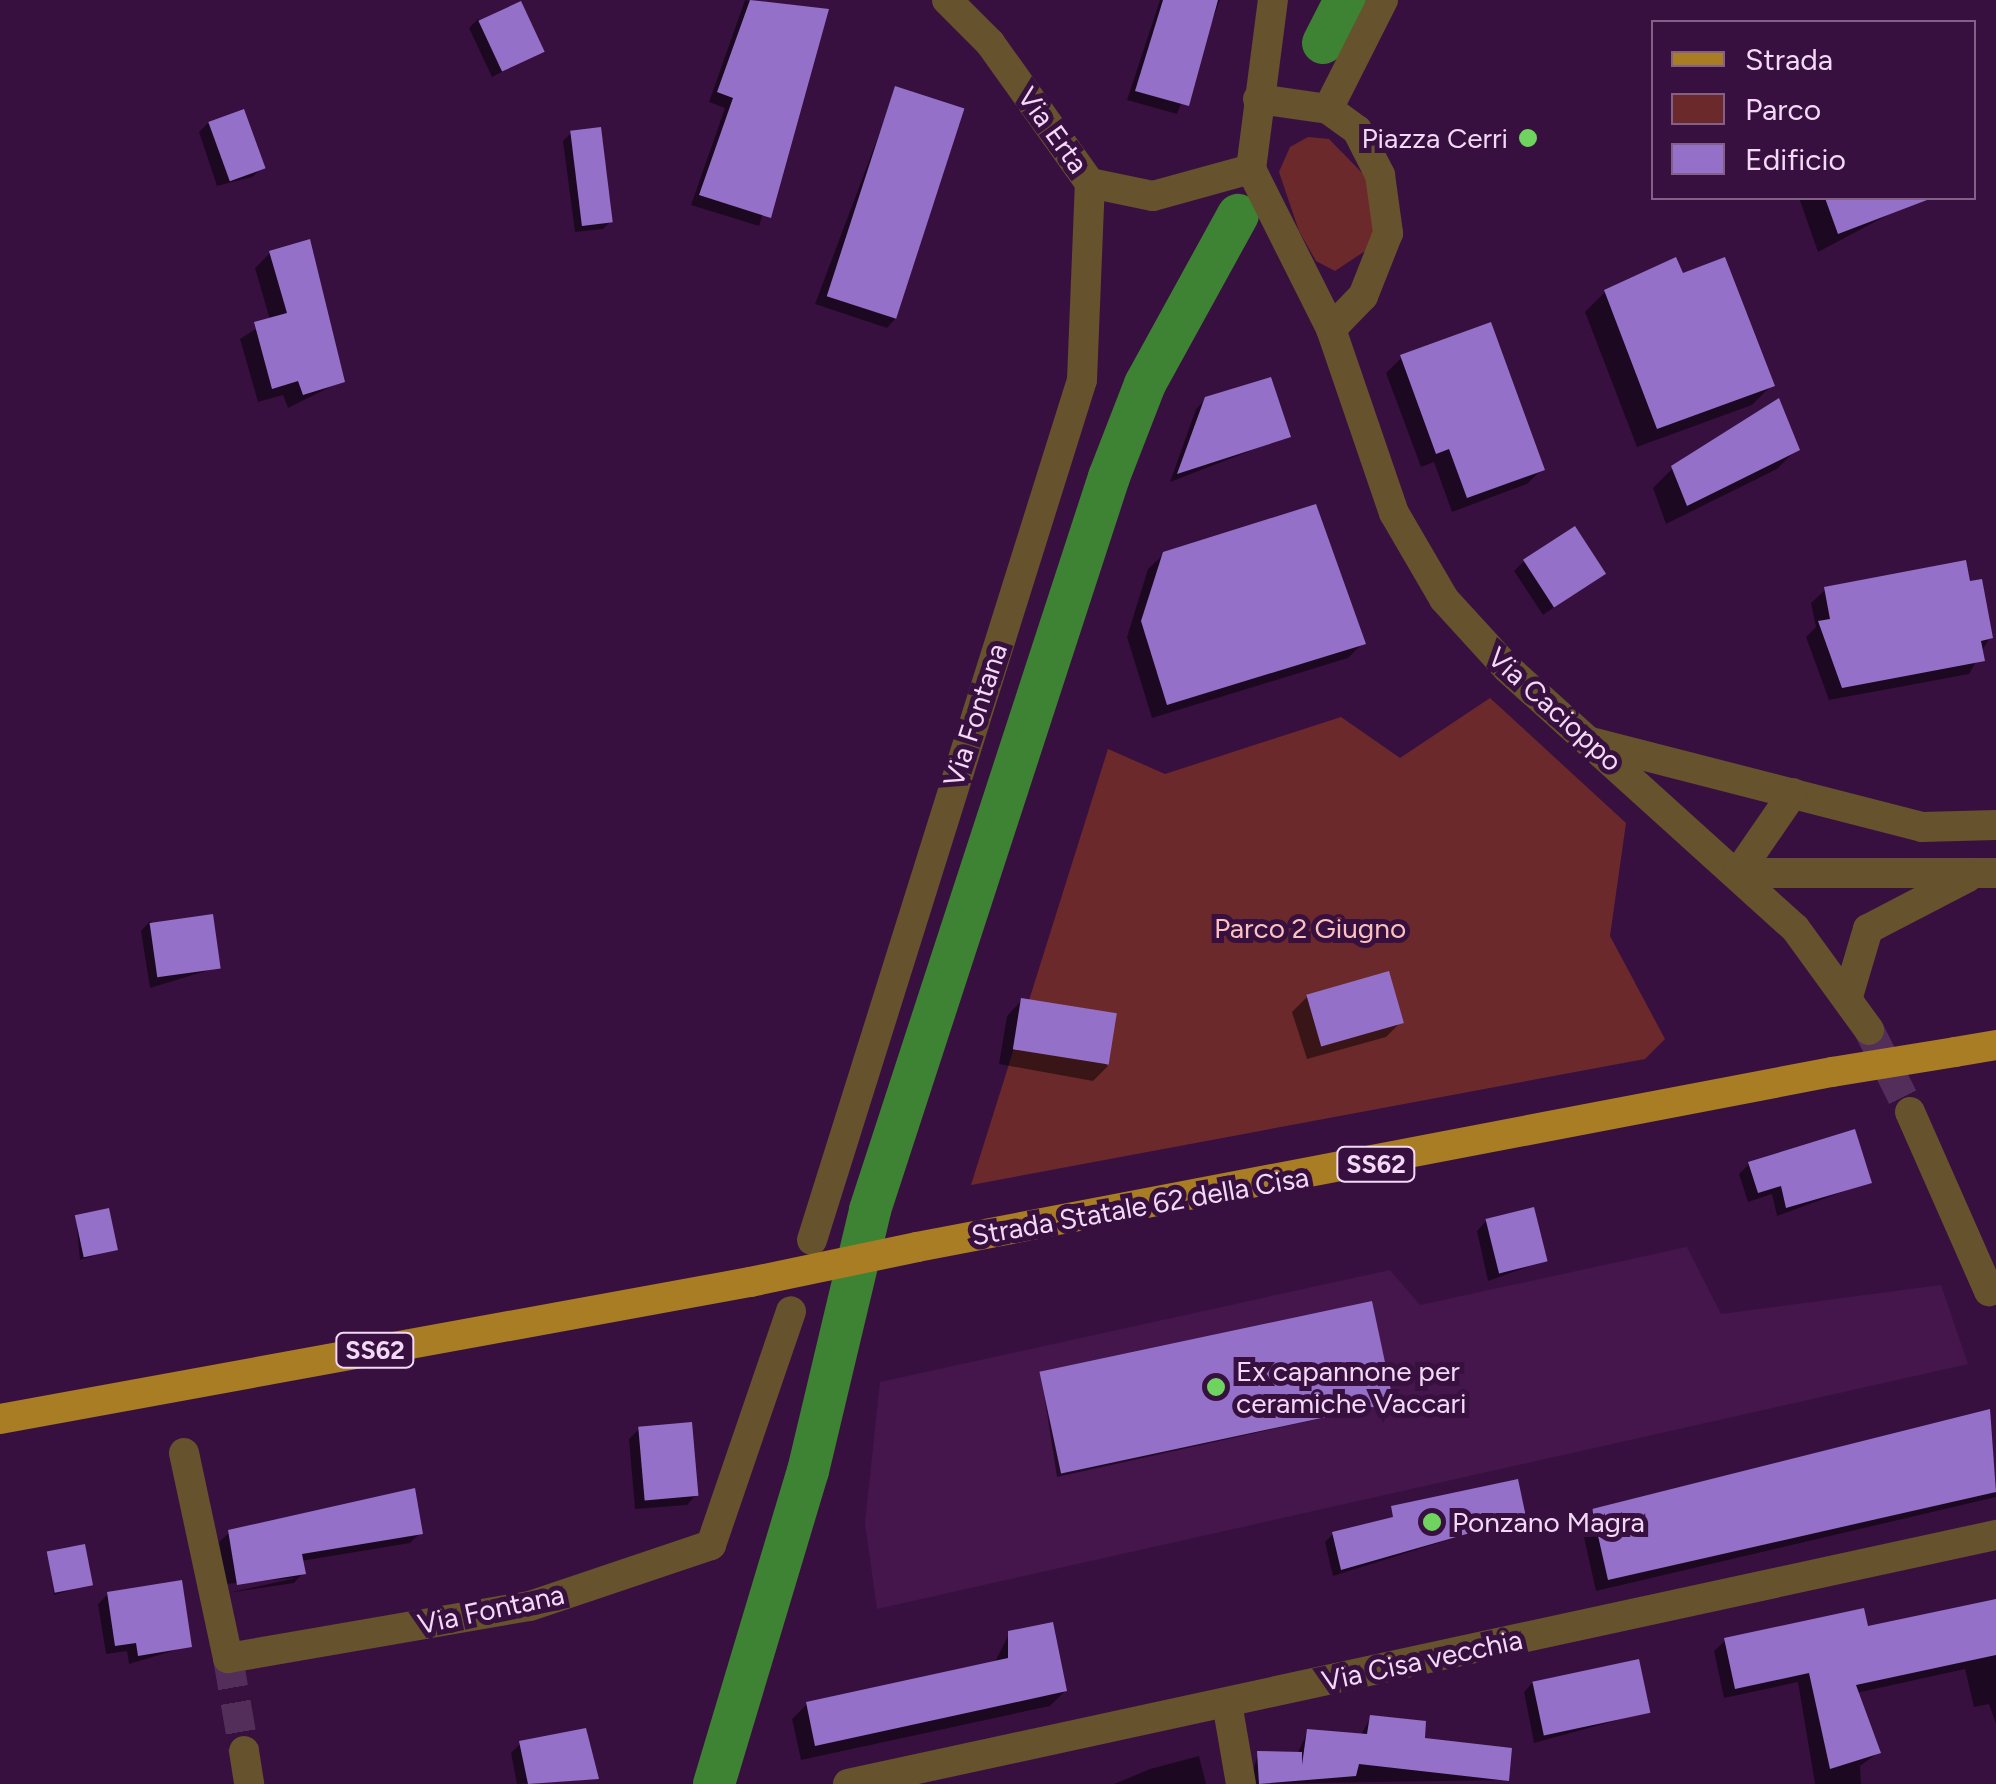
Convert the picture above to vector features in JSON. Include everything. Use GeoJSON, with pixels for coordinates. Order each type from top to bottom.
{"type":"FeatureCollection","features":[{"type":"Feature","properties":{"kind":"main road","name":"Strada Statale 62 della Cisa"},"geometry":{"type":"LineString","coordinates":[[0,1419],[750,1282],[918,1246],[1832,1072],[1996,1045]]}},
{"type":"Feature","properties":{"kind":"street","name":"Via Erta"},"geometry":{"type":"LineString","coordinates":[[947,0],[990,43],[1090,183],[1153,196],[1251,169]]}},
{"type":"Feature","properties":{"kind":"street"},"geometry":{"type":"LineString","coordinates":[[1258,100],[1328,109],[1358,130],[1389,208],[1364,296],[1330,329],[1251,169],[1258,100],[1273,0]]}},
{"type":"Feature","properties":{"kind":"street"},"geometry":{"type":"LineString","coordinates":[[1328,109],[1383,0]]}},
{"type":"Feature","properties":{"kind":"street","name":"Via Fontana"},"geometry":{"type":"LineString","coordinates":[[812,1240],[1082,380],[1090,183]]}},
{"type":"Feature","properties":{"kind":"street","name":"Via Cacioppo"},"geometry":{"type":"LineString","coordinates":[[1330,329],[1416,558],[1473,634],[1588,742],[1738,872],[1848,993],[1869,1030]]}},
{"type":"Feature","properties":{"kind":"street"},"geometry":{"type":"LineString","coordinates":[[1588,742],[1922,827],[1996,824]]}},
{"type":"Feature","properties":{"kind":"street"},"geometry":{"type":"LineString","coordinates":[[1738,872],[1793,794]]}},
{"type":"Feature","properties":{"kind":"street"},"geometry":{"type":"LineString","coordinates":[[1738,872],[1987,873]]}},
{"type":"Feature","properties":{"kind":"street"},"geometry":{"type":"LineString","coordinates":[[1848,993],[1868,928],[1987,873]]}},
{"type":"Feature","properties":{"kind":"street"},"geometry":{"type":"LineString","coordinates":[[1910,1112],[1988,1292]]}},
{"type":"Feature","properties":{"kind":"street","name":"Via Fontana"},"geometry":{"type":"LineString","coordinates":[[184,1453],[228,1658],[530,1606],[710,1545],[790,1311]]}},
{"type":"Feature","properties":{"kind":"street","name":"Via Cisa vecchia"},"geometry":{"type":"LineString","coordinates":[[848,1784],[1996,1535]]}},
{"type":"Feature","properties":{"kind":"street"},"geometry":{"type":"LineString","coordinates":[[1226,1703],[1242,1784]]}},
{"type":"Feature","properties":{"kind":"street"},"geometry":{"type":"LineString","coordinates":[[244,1751],[249,1784]]}},
{"type":"Feature","properties":{"kind":"shaded area"},"geometry":{"type":"Polygon","coordinates":[[[1687,1247],[1721,1314],[1941,1285],[1968,1364],[877,1609],[865,1523],[880,1382],[1390,1270],[1420,1305],[1687,1247]]]}},
{"type":"Feature","properties":{"kind":"green space"},"geometry":{"type":"Polygon","coordinates":[[[1308,137],[1329,139],[1370,181],[1376,225],[1368,249],[1335,271],[1316,261],[1299,231],[1279,172],[1290,147],[1308,137]]]}},
{"type":"Feature","properties":{"kind":"green space","name":"Parco 2 Giugno"},"geometry":{"type":"Polygon","coordinates":[[[1490,698],[1626,823],[1610,936],[1665,1039],[1645,1059],[971,1185],[1108,749],[1165,774],[1341,717],[1400,758],[1490,698]]]}},
{"type":"Feature","properties":{"kind":"building"},"geometry":{"type":"Polygon","coordinates":[[[750,0],[829,9],[771,218],[699,195],[733,98],[717,92],[750,0]]]}},
{"type":"Feature","properties":{"kind":"building"},"geometry":{"type":"Polygon","coordinates":[[[1163,0],[1218,0],[1189,106],[1135,91],[1163,0]]]}},
{"type":"Feature","properties":{"kind":"building"},"geometry":{"type":"Polygon","coordinates":[[[521,1],[545,52],[502,72],[478,21],[521,1]]]}},
{"type":"Feature","properties":{"kind":"building"},"geometry":{"type":"Polygon","coordinates":[[[895,86],[964,109],[896,319],[827,296],[895,86]]]}},
{"type":"Feature","properties":{"kind":"building"},"geometry":{"type":"Polygon","coordinates":[[[244,109],[266,168],[230,181],[208,122],[244,109]]]}},
{"type":"Feature","properties":{"kind":"building"},"geometry":{"type":"Polygon","coordinates":[[[601,127],[613,222],[582,226],[570,131],[601,127]]]}},
{"type":"Feature","properties":{"kind":"building"},"geometry":{"type":"Polygon","coordinates":[[[1826,200],[1927,200],[1838,234],[1826,200]]]}},
{"type":"Feature","properties":{"kind":"building"},"geometry":{"type":"Polygon","coordinates":[[[310,239],[345,382],[303,395],[298,381],[272,389],[254,322],[287,313],[269,251],[310,239]]]}},
{"type":"Feature","properties":{"kind":"building"},"geometry":{"type":"Polygon","coordinates":[[[1676,257],[1683,273],[1725,257],[1775,386],[1657,429],[1604,290],[1676,257]]]}},
{"type":"Feature","properties":{"kind":"building"},"geometry":{"type":"Polygon","coordinates":[[[1491,322],[1545,470],[1467,498],[1449,449],[1436,454],[1400,355],[1491,322]]]}},
{"type":"Feature","properties":{"kind":"building"},"geometry":{"type":"Polygon","coordinates":[[[1271,377],[1291,437],[1177,474],[1205,397],[1271,377]]]}},
{"type":"Feature","properties":{"kind":"building"},"geometry":{"type":"Polygon","coordinates":[[[1779,398],[1800,450],[1687,506],[1671,466],[1779,398]]]}},
{"type":"Feature","properties":{"kind":"building"},"geometry":{"type":"Polygon","coordinates":[[[1316,504],[1366,644],[1167,705],[1141,621],[1163,552],[1316,504]]]}},
{"type":"Feature","properties":{"kind":"building"},"geometry":{"type":"Polygon","coordinates":[[[1575,526],[1606,574],[1554,608],[1523,560],[1575,526]]]}},
{"type":"Feature","properties":{"kind":"building"},"geometry":{"type":"Polygon","coordinates":[[[1966,560],[1970,581],[1982,579],[1993,638],[1981,641],[1985,661],[1842,688],[1818,621],[1830,619],[1824,587],[1966,560]]]}},
{"type":"Feature","properties":{"kind":"building"},"geometry":{"type":"Polygon","coordinates":[[[213,914],[221,968],[157,977],[150,923],[213,914]]]}},
{"type":"Feature","properties":{"kind":"building"},"geometry":{"type":"Polygon","coordinates":[[[1389,971],[1404,1023],[1321,1047],[1306,995],[1389,971]]]}},
{"type":"Feature","properties":{"kind":"building"},"geometry":{"type":"Polygon","coordinates":[[[1021,998],[1117,1013],[1109,1065],[1013,1049],[1021,998]]]}},
{"type":"Feature","properties":{"kind":"building"},"geometry":{"type":"Polygon","coordinates":[[[1855,1129],[1872,1183],[1786,1208],[1781,1186],[1758,1193],[1748,1162],[1855,1129]]]}},
{"type":"Feature","properties":{"kind":"building"},"geometry":{"type":"Polygon","coordinates":[[[1534,1207],[1548,1261],[1499,1273],[1485,1219],[1534,1207]]]}},
{"type":"Feature","properties":{"kind":"building"},"geometry":{"type":"Polygon","coordinates":[[[109,1208],[118,1250],[84,1257],[75,1215],[109,1208]]]}},
{"type":"Feature","properties":{"kind":"building","name":"Ex capannone per ceramiche Vaccari"},"geometry":{"type":"Polygon","coordinates":[[[1372,1301],[1394,1403],[1061,1473],[1039,1372],[1372,1301]]]}},
{"type":"Feature","properties":{"kind":"building"},"geometry":{"type":"Polygon","coordinates":[[[1990,1409],[1996,1492],[1608,1580],[1592,1509],[1990,1409]]]}},
{"type":"Feature","properties":{"kind":"building"},"geometry":{"type":"Polygon","coordinates":[[[692,1422],[698,1496],[645,1500],[638,1427],[692,1422]]]}},
{"type":"Feature","properties":{"kind":"building"},"geometry":{"type":"Polygon","coordinates":[[[1518,1479],[1526,1517],[1341,1570],[1332,1532],[1393,1517],[1391,1506],[1518,1479]]]}},
{"type":"Feature","properties":{"kind":"building"},"geometry":{"type":"Polygon","coordinates":[[[415,1488],[423,1534],[302,1554],[306,1574],[237,1585],[228,1530],[415,1488]]]}},
{"type":"Feature","properties":{"kind":"building"},"geometry":{"type":"Polygon","coordinates":[[[85,1544],[93,1585],[55,1593],[47,1551],[85,1544]]]}},
{"type":"Feature","properties":{"kind":"building"},"geometry":{"type":"Polygon","coordinates":[[[182,1580],[192,1647],[138,1656],[136,1643],[115,1646],[107,1592],[182,1580]]]}},
{"type":"Feature","properties":{"kind":"building"},"geometry":{"type":"Polygon","coordinates":[[[1996,1599],[1996,1655],[1856,1685],[1881,1753],[1830,1769],[1809,1673],[1735,1689],[1724,1638],[1864,1608],[1868,1626],[1996,1599]]]}},
{"type":"Feature","properties":{"kind":"building"},"geometry":{"type":"Polygon","coordinates":[[[1053,1622],[1067,1691],[815,1746],[806,1702],[1008,1658],[1008,1631],[1053,1622]]]}},
{"type":"Feature","properties":{"kind":"building"},"geometry":{"type":"Polygon","coordinates":[[[1639,1659],[1650,1713],[1544,1735],[1532,1682],[1639,1659]]]}},
{"type":"Feature","properties":{"kind":"building"},"geometry":{"type":"Polygon","coordinates":[[[1370,1715],[1426,1721],[1425,1738],[1512,1748],[1509,1781],[1359,1764],[1356,1776],[1259,1784],[1257,1751],[1302,1752],[1302,1765],[1307,1729],[1367,1734],[1370,1715]]]}},
{"type":"Feature","properties":{"kind":"building"},"geometry":{"type":"Polygon","coordinates":[[[586,1728],[599,1779],[528,1784],[519,1741],[586,1728]]]}},
{"type":"Feature","properties":{"kind":"waterway"},"geometry":{"type":"LineString","coordinates":[[1323,43],[1345,0]]}},
{"type":"Feature","properties":{"kind":"waterway"},"geometry":{"type":"LineString","coordinates":[[714,1784],[808,1471],[870,1210],[1109,477],[1145,384],[1238,215]]}},
{"type":"Feature","properties":{"kind":"tunnel"},"geometry":{"type":"LineString","coordinates":[[1869,1030],[1910,1112]]}},
{"type":"Feature","properties":{"kind":"tunnel"},"geometry":{"type":"LineString","coordinates":[[228,1658],[244,1751]]}},
{"type":"Feature","properties":{"kind":"place","name":"Piazza Cerri"},"geometry":{"type":"Point","coordinates":[1528,138]}},
{"type":"Feature","properties":{"kind":"place","name":"Ex capannone per ceramiche Vaccari"},"geometry":{"type":"Point","coordinates":[1216,1387]}},
{"type":"Feature","properties":{"kind":"place","name":"Ponzano Magra"},"geometry":{"type":"Point","coordinates":[1432,1522]}}]}
